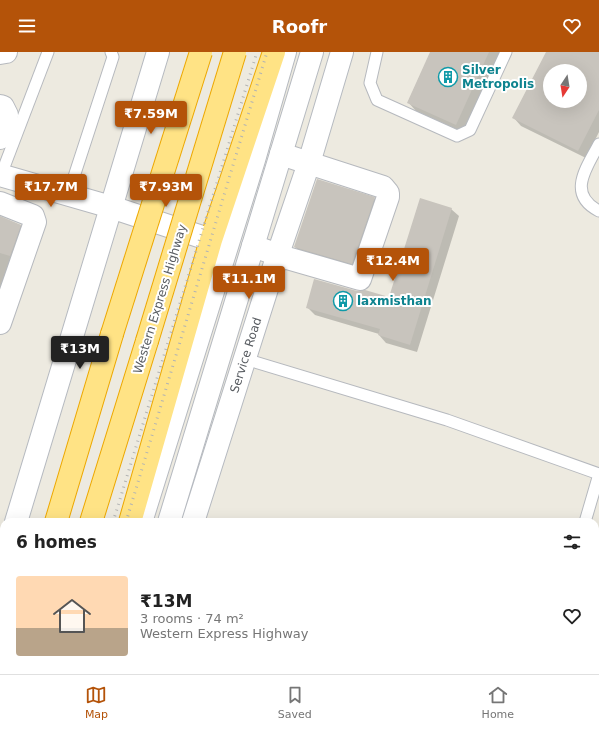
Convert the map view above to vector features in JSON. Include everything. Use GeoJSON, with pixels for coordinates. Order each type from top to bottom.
{"type":"FeatureCollection","features":[{"type":"Feature","properties":{"kind":"highway"},"geometry":{"type":"LineString","coordinates":[[57,518],[112,334],[201,52]]}},
{"type":"Feature","properties":{"kind":"highway","name":"Western Express Highway"},"geometry":{"type":"LineString","coordinates":[[92,518],[235,52]]}},
{"type":"Feature","properties":{"kind":"highway"},"geometry":{"type":"LineString","coordinates":[[131,518],[211,240],[274,52]]}},
{"type":"Feature","properties":{"kind":"main road"},"geometry":{"type":"LineString","coordinates":[[0,53],[6,52]]}},
{"type":"Feature","properties":{"kind":"main road"},"geometry":{"type":"LineString","coordinates":[[17,518],[158,52]]}},
{"type":"Feature","properties":{"kind":"main road"},"geometry":{"type":"LineString","coordinates":[[143,518],[254,160],[285,52]]}},
{"type":"Feature","properties":{"kind":"main road"},"geometry":{"type":"LineString","coordinates":[[170,518],[312,52]]}},
{"type":"Feature","properties":{"kind":"main road","name":"Service Road"},"geometry":{"type":"LineString","coordinates":[[194,518],[257,320],[282,256],[312,164],[342,52]]}},
{"type":"Feature","properties":{"kind":"main road"},"geometry":{"type":"LineString","coordinates":[[0,106],[3,107],[7,115],[0,138]]}},
{"type":"Feature","properties":{"kind":"main road"},"geometry":{"type":"LineString","coordinates":[[253,246],[360,279],[362,277],[388,197],[388,193],[383,187],[281,154]]}},
{"type":"Feature","properties":{"kind":"main road"},"geometry":{"type":"LineString","coordinates":[[0,176],[111,208],[211,240]]}},
{"type":"Feature","properties":{"kind":"main road"},"geometry":{"type":"LineString","coordinates":[[0,203],[33,216],[35,222],[0,323]]}},
{"type":"Feature","properties":{"kind":"main road"},"geometry":{"type":"LineString","coordinates":[[232,314],[257,320]]}},
{"type":"Feature","properties":{"kind":"lane"},"geometry":{"type":"LineString","coordinates":[[0,176],[48,52]]}},
{"type":"Feature","properties":{"kind":"lane"},"geometry":{"type":"LineString","coordinates":[[68,196],[113,57],[111,52]]}},
{"type":"Feature","properties":{"kind":"lane"},"geometry":{"type":"LineString","coordinates":[[377,52],[370,83],[377,100],[457,136],[470,130],[506,52]]}},
{"type":"Feature","properties":{"kind":"lane"},"geometry":{"type":"LineString","coordinates":[[599,144],[582,177],[581,187],[583,198],[592,207],[599,210]]}},
{"type":"Feature","properties":{"kind":"lane"},"geometry":{"type":"LineString","coordinates":[[245,358],[447,420],[599,474],[596,493],[587,518]]}},
{"type":"Feature","properties":{"kind":"building","name":"Silver Metropolis"},"geometry":{"type":"Polygon","coordinates":[[[430,52],[489,52],[456,125],[407,103],[430,52]]]}},
{"type":"Feature","properties":{"kind":"building"},"geometry":{"type":"Polygon","coordinates":[[[546,52],[599,52],[599,110],[578,151],[512,118],[546,52]]]}},
{"type":"Feature","properties":{"kind":"building"},"geometry":{"type":"Polygon","coordinates":[[[317,179],[375,197],[352,264],[294,247],[317,179]]]}},
{"type":"Feature","properties":{"kind":"building"},"geometry":{"type":"Polygon","coordinates":[[[420,198],[452,208],[410,345],[378,335],[380,329],[306,308],[314,279],[357,291],[365,290],[389,297],[420,198]]]}},
{"type":"Feature","properties":{"kind":"building"},"geometry":{"type":"Polygon","coordinates":[[[0,216],[21,225],[10,256],[0,253],[0,216]]]}},
{"type":"Feature","properties":{"kind":"railway"},"geometry":{"type":"LineString","coordinates":[[114,518],[257,52]]}},
{"type":"Feature","properties":{"kind":"railway"},"geometry":{"type":"LineString","coordinates":[[127,518],[267,52]]}},
{"type":"Feature","properties":{"kind":"place","name":"Silver Metropolis"},"geometry":{"type":"Point","coordinates":[448,77]}},
{"type":"Feature","properties":{"kind":"place","name":"laxmisthan"},"geometry":{"type":"Point","coordinates":[343,301]}}]}
